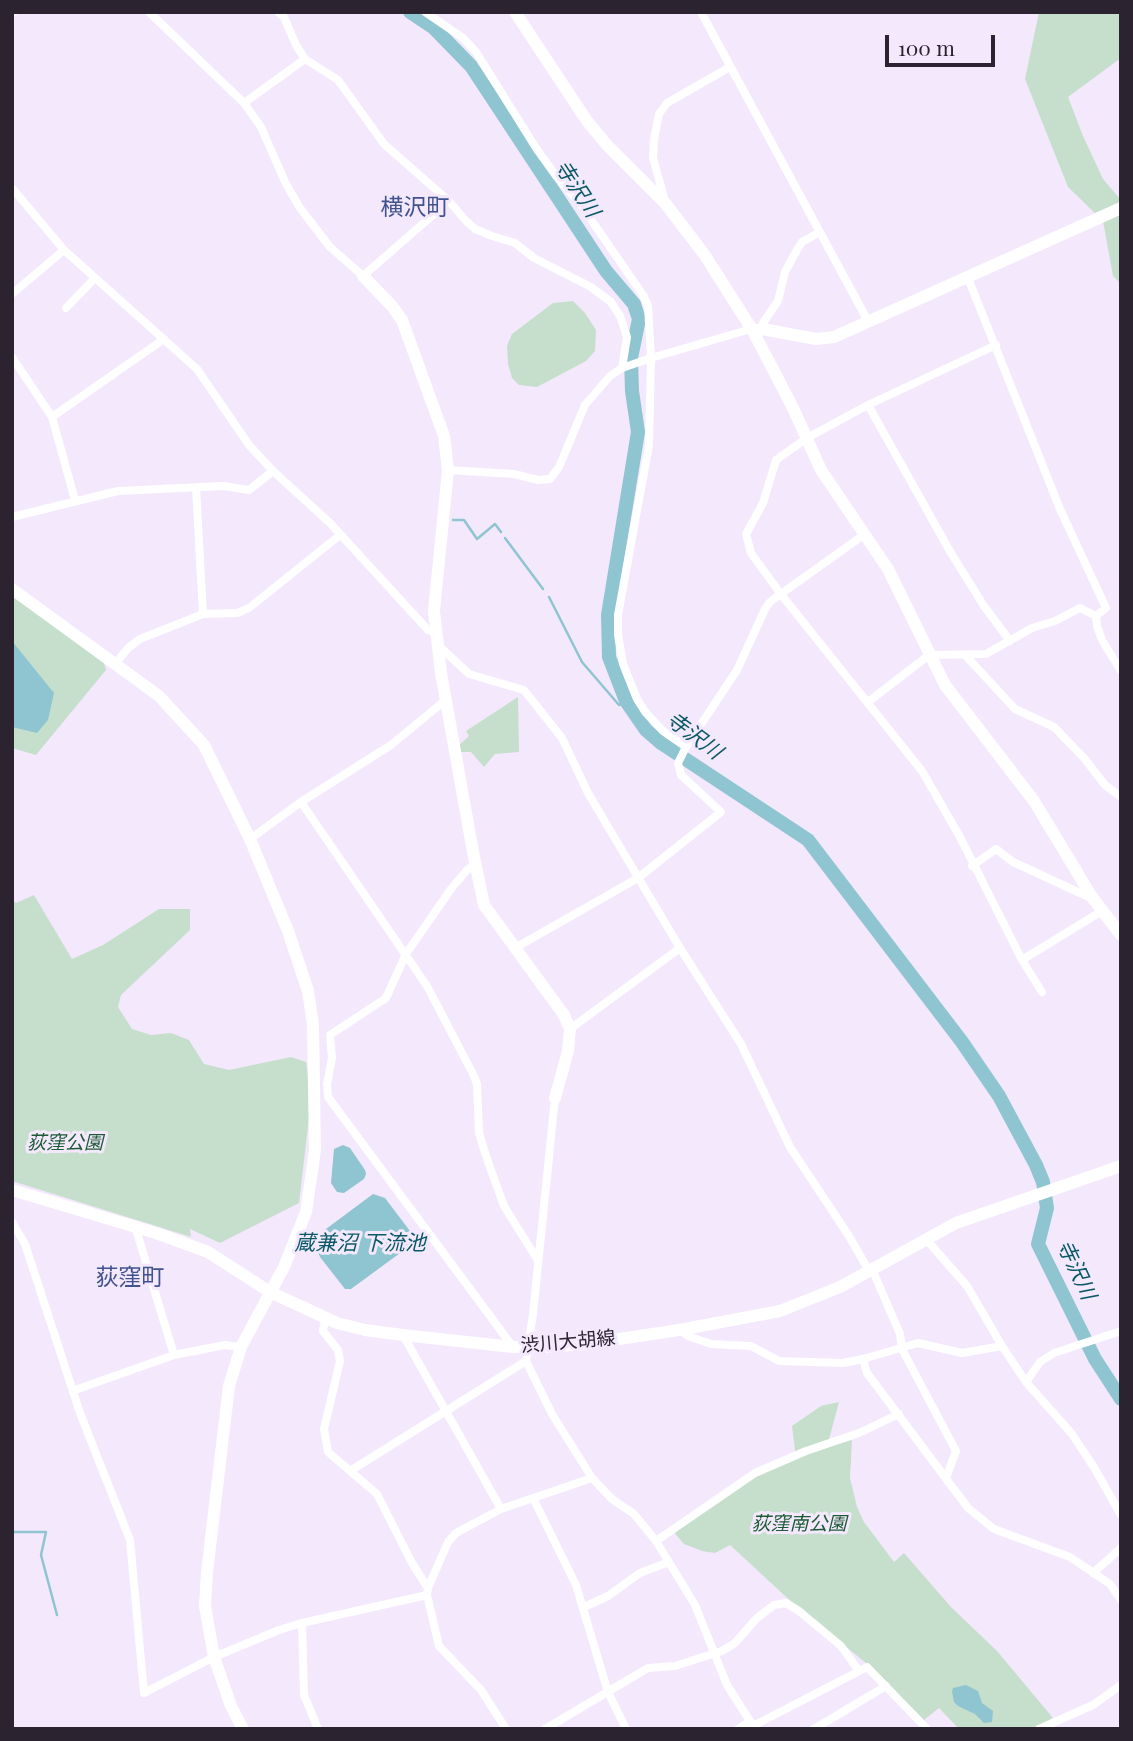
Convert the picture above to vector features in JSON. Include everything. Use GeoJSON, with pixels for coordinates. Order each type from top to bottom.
{"type":"FeatureCollection","features":[{"type":"Feature","properties":{"kind":"street"},"geometry":{"type":"LineString","coordinates":[[149,12],[244,103],[261,127],[286,184],[300,208],[330,247],[363,276],[402,320],[444,436],[448,470],[434,611],[446,701],[475,864],[484,905],[564,1015],[570,1029],[568,1051],[555,1098],[526,1361],[552,1414],[592,1478],[612,1499],[634,1514],[656,1541],[695,1605],[727,1685],[753,1725]]}},
{"type":"Feature","properties":{"kind":"street"},"geometry":{"type":"LineString","coordinates":[[278,12],[284,17],[305,59],[338,80],[384,144],[449,201],[475,229],[515,243],[534,257],[591,287],[611,302],[620,316],[627,337],[624,367]]}},
{"type":"Feature","properties":{"kind":"street"},"geometry":{"type":"LineString","coordinates":[[425,12],[470,44],[536,148],[581,205],[648,306],[649,444],[618,615],[618,635],[622,664],[637,699],[663,731],[685,749]]}},
{"type":"Feature","properties":{"kind":"street"},"geometry":{"type":"LineString","coordinates":[[515,12],[594,129],[614,153],[665,203],[704,254],[755,330],[832,487],[888,569],[945,685],[1034,801],[1094,899],[1121,935]]}},
{"type":"Feature","properties":{"kind":"street"},"geometry":{"type":"LineString","coordinates":[[701,12],[869,323]]}},
{"type":"Feature","properties":{"kind":"street"},"geometry":{"type":"LineString","coordinates":[[244,103],[305,59]]}},
{"type":"Feature","properties":{"kind":"street"},"geometry":{"type":"LineString","coordinates":[[665,203],[653,158],[659,114],[667,103],[730,67]]}},
{"type":"Feature","properties":{"kind":"street"},"geometry":{"type":"LineString","coordinates":[[12,188],[64,250],[202,374],[249,445],[340,535],[473,676],[524,690],[562,738],[587,793],[741,1044],[790,1147],[870,1270],[900,1334],[902,1349],[956,1451],[946,1478]]}},
{"type":"Feature","properties":{"kind":"street"},"geometry":{"type":"LineString","coordinates":[[363,276],[449,201]]}},
{"type":"Feature","properties":{"kind":"street"},"geometry":{"type":"LineString","coordinates":[[448,470],[514,474],[537,480],[550,479],[559,467],[585,405],[610,376],[624,367],[755,330],[816,339],[834,337],[1121,208]]}},
{"type":"Feature","properties":{"kind":"street"},"geometry":{"type":"LineString","coordinates":[[755,330],[778,301],[785,272],[797,248],[820,232]]}},
{"type":"Feature","properties":{"kind":"street"},"geometry":{"type":"LineString","coordinates":[[12,294],[64,250]]}},
{"type":"Feature","properties":{"kind":"street"},"geometry":{"type":"LineString","coordinates":[[66,308],[95,278]]}},
{"type":"Feature","properties":{"kind":"street"},"geometry":{"type":"LineString","coordinates":[[968,278],[1060,509],[1106,608],[1096,616]]}},
{"type":"Feature","properties":{"kind":"street"},"geometry":{"type":"LineString","coordinates":[[52,417],[164,339]]}},
{"type":"Feature","properties":{"kind":"street"},"geometry":{"type":"LineString","coordinates":[[996,345],[868,405],[807,438],[776,460],[763,503],[746,534],[751,553],[780,593],[922,771],[960,837],[972,866],[1022,960],[1042,992]]}},
{"type":"Feature","properties":{"kind":"street"},"geometry":{"type":"LineString","coordinates":[[12,357],[52,417],[75,500]]}},
{"type":"Feature","properties":{"kind":"street"},"geometry":{"type":"LineString","coordinates":[[868,405],[950,553],[1010,641]]}},
{"type":"Feature","properties":{"kind":"street"},"geometry":{"type":"LineString","coordinates":[[12,517],[118,491],[223,486],[249,489],[273,471]]}},
{"type":"Feature","properties":{"kind":"street"},"geometry":{"type":"LineString","coordinates":[[197,487],[203,614]]}},
{"type":"Feature","properties":{"kind":"street"},"geometry":{"type":"LineString","coordinates":[[514,948],[638,878],[721,813],[681,775],[678,763],[685,749],[737,670],[766,607],[780,593],[865,534]]}},
{"type":"Feature","properties":{"kind":"street"},"geometry":{"type":"LineString","coordinates":[[116,663],[128,648],[140,639],[203,614],[237,613],[249,608],[340,535]]}},
{"type":"Feature","properties":{"kind":"street"},"geometry":{"type":"LineString","coordinates":[[12,589],[159,696],[204,745],[250,839],[288,931],[308,992],[321,1084],[306,1212],[297,1238],[241,1347],[229,1386],[207,1572],[205,1606],[214,1657],[231,1706],[243,1729]]}},
{"type":"Feature","properties":{"kind":"street"},"geometry":{"type":"LineString","coordinates":[[869,702],[929,655],[986,654],[1032,628],[1055,621],[1080,608],[1096,616]]}},
{"type":"Feature","properties":{"kind":"street"},"geometry":{"type":"LineString","coordinates":[[1096,616],[1102,640],[1121,671]]}},
{"type":"Feature","properties":{"kind":"street"},"geometry":{"type":"LineString","coordinates":[[966,656],[1015,709],[1054,727],[1105,785],[1121,797]]}},
{"type":"Feature","properties":{"kind":"street"},"geometry":{"type":"LineString","coordinates":[[250,839],[391,745],[446,701]]}},
{"type":"Feature","properties":{"kind":"street"},"geometry":{"type":"LineString","coordinates":[[302,802],[427,986],[474,1076],[477,1084],[479,1133],[486,1156],[504,1206],[537,1259]]}},
{"type":"Feature","properties":{"kind":"street"},"geometry":{"type":"LineString","coordinates":[[972,866],[996,849],[1013,862],[1094,899]]}},
{"type":"Feature","properties":{"kind":"street"},"geometry":{"type":"LineString","coordinates":[[321,1084],[332,1058],[330,1035],[386,998],[406,954],[451,889],[475,864]]}},
{"type":"Feature","properties":{"kind":"street"},"geometry":{"type":"LineString","coordinates":[[1022,960],[1102,911]]}},
{"type":"Feature","properties":{"kind":"street"},"geometry":{"type":"LineString","coordinates":[[570,1029],[680,948]]}},
{"type":"Feature","properties":{"kind":"street"},"geometry":{"type":"LineString","coordinates":[[321,1084],[513,1347]]}},
{"type":"Feature","properties":{"kind":"street","name":"渋川大胡線"},"geometry":{"type":"LineString","coordinates":[[12,1190],[208,1252],[271,1292],[325,1319],[365,1331],[529,1347],[586,1344],[780,1311],[824,1295],[956,1223],[1121,1166]]}},
{"type":"Feature","properties":{"kind":"street"},"geometry":{"type":"LineString","coordinates":[[12,1222],[25,1244],[75,1390],[80,1413],[130,1540],[144,1693],[214,1657],[302,1623],[428,1591]]}},
{"type":"Feature","properties":{"kind":"street"},"geometry":{"type":"LineString","coordinates":[[135,1227],[174,1354]]}},
{"type":"Feature","properties":{"kind":"street"},"geometry":{"type":"LineString","coordinates":[[925,1238],[967,1286],[1026,1382],[1072,1434],[1121,1515]]}},
{"type":"Feature","properties":{"kind":"street"},"geometry":{"type":"LineString","coordinates":[[325,1319],[323,1331],[338,1350],[340,1361],[324,1429],[328,1452],[377,1494],[428,1591],[439,1646],[481,1690],[506,1729]]}},
{"type":"Feature","properties":{"kind":"street"},"geometry":{"type":"LineString","coordinates":[[679,1330],[711,1344],[751,1346],[779,1361],[843,1363],[918,1343],[962,1353],[1002,1346]]}},
{"type":"Feature","properties":{"kind":"street"},"geometry":{"type":"LineString","coordinates":[[1026,1382],[1040,1362],[1054,1353],[1121,1331]]}},
{"type":"Feature","properties":{"kind":"street"},"geometry":{"type":"LineString","coordinates":[[403,1335],[501,1509]]}},
{"type":"Feature","properties":{"kind":"street"},"geometry":{"type":"LineString","coordinates":[[75,1390],[174,1354],[225,1345],[241,1347]]}},
{"type":"Feature","properties":{"kind":"street"},"geometry":{"type":"LineString","coordinates":[[863,1359],[867,1373],[968,1508],[994,1529],[1070,1557],[1110,1584],[1121,1600]]}},
{"type":"Feature","properties":{"kind":"street"},"geometry":{"type":"LineString","coordinates":[[350,1471],[526,1361]]}},
{"type":"Feature","properties":{"kind":"street"},"geometry":{"type":"LineString","coordinates":[[656,1541],[755,1473],[806,1451],[859,1433],[899,1414]]}},
{"type":"Feature","properties":{"kind":"street"},"geometry":{"type":"LineString","coordinates":[[428,1591],[448,1542],[456,1532],[501,1509],[592,1478]]}},
{"type":"Feature","properties":{"kind":"street"},"geometry":{"type":"LineString","coordinates":[[533,1498],[568,1566],[584,1607],[608,1692],[626,1729]]}},
{"type":"Feature","properties":{"kind":"street"},"geometry":{"type":"LineString","coordinates":[[1093,1573],[1121,1548]]}},
{"type":"Feature","properties":{"kind":"street"},"geometry":{"type":"LineString","coordinates":[[584,1607],[608,1596],[640,1573],[668,1562]]}},
{"type":"Feature","properties":{"kind":"street"},"geometry":{"type":"LineString","coordinates":[[545,1729],[648,1668],[675,1666],[722,1651],[735,1643],[757,1618],[774,1605],[786,1604],[799,1611],[841,1646],[859,1671]]}},
{"type":"Feature","properties":{"kind":"street"},"geometry":{"type":"LineString","coordinates":[[302,1623],[304,1695],[318,1729]]}},
{"type":"Feature","properties":{"kind":"street"},"geometry":{"type":"LineString","coordinates":[[738,1729],[753,1725],[867,1667],[927,1729]]}},
{"type":"Feature","properties":{"kind":"street"},"geometry":{"type":"LineString","coordinates":[[1039,1729],[1093,1705],[1121,1685]]}},
{"type":"Feature","properties":{"kind":"street"},"geometry":{"type":"LineString","coordinates":[[814,1729],[886,1686]]}},
{"type":"Feature","properties":{"kind":"green space"},"geometry":{"type":"Polygon","coordinates":[[[1039,12],[1121,12],[1121,58],[1068,97],[1103,179],[1121,200],[1121,284],[1113,276],[1103,221],[1068,187],[1025,79],[1039,12]]]}},
{"type":"Feature","properties":{"kind":"green space"},"geometry":{"type":"Polygon","coordinates":[[[573,301],[596,330],[595,351],[586,361],[537,387],[519,385],[512,378],[508,364],[507,346],[512,334],[553,303],[573,301]]]}},
{"type":"Feature","properties":{"kind":"green space"},"geometry":{"type":"Polygon","coordinates":[[[12,596],[103,660],[106,670],[36,755],[12,748],[12,596]]]}},
{"type":"Feature","properties":{"kind":"green space"},"geometry":{"type":"Polygon","coordinates":[[[518,697],[519,752],[495,754],[484,767],[471,752],[460,752],[458,746],[469,736],[466,731],[518,697]]]}},
{"type":"Feature","properties":{"kind":"green space","name":"荻窪公園"},"geometry":{"type":"Polygon","coordinates":[[[34,895],[72,959],[103,945],[159,909],[190,909],[190,930],[121,995],[118,1007],[132,1029],[151,1035],[171,1033],[189,1040],[204,1064],[229,1070],[291,1057],[306,1062],[311,1101],[299,1203],[220,1243],[190,1229],[191,1237],[12,1181],[12,900],[16,903],[34,895]]]}},
{"type":"Feature","properties":{"kind":"green space","name":"荻窪南公園"},"geometry":{"type":"Polygon","coordinates":[[[839,1402],[827,1447],[852,1440],[850,1478],[857,1507],[864,1522],[894,1562],[904,1553],[951,1607],[997,1651],[1053,1718],[1048,1721],[1052,1729],[959,1729],[939,1708],[924,1720],[866,1663],[797,1607],[730,1545],[715,1553],[702,1551],[684,1544],[673,1531],[755,1477],[796,1458],[792,1426],[821,1406],[839,1402]]]}},
{"type":"Feature","properties":{"kind":"water"},"geometry":{"type":"Polygon","coordinates":[[[12,641],[54,693],[48,720],[37,733],[12,727],[12,641]]]}},
{"type":"Feature","properties":{"kind":"water"},"geometry":{"type":"Polygon","coordinates":[[[343,1145],[350,1148],[366,1174],[364,1179],[344,1193],[337,1192],[331,1183],[334,1149],[343,1145]]]}},
{"type":"Feature","properties":{"kind":"water","name":"蔵兼沼 下流池"},"geometry":{"type":"Polygon","coordinates":[[[373,1194],[385,1198],[413,1235],[411,1245],[351,1289],[345,1289],[320,1257],[317,1240],[322,1232],[373,1194]]]}},
{"type":"Feature","properties":{"kind":"water"},"geometry":{"type":"Polygon","coordinates":[[[966,1685],[978,1691],[982,1703],[993,1711],[992,1722],[984,1723],[975,1714],[954,1702],[953,1688],[966,1685]]]}},
{"type":"Feature","properties":{"kind":"waterway","name":"寺沢川"},"geometry":{"type":"LineString","coordinates":[[410,12],[434,28],[471,66],[606,271],[634,304],[639,319],[631,358],[632,391],[638,432],[608,615],[609,657],[626,701],[646,730],[661,743],[808,840],[962,1042],[999,1096],[1036,1165],[1043,1182],[1047,1208],[1038,1244],[1095,1359],[1121,1399]]}},
{"type":"Feature","properties":{"kind":"waterway"},"geometry":{"type":"LineString","coordinates":[[453,520],[464,520],[477,539],[495,524],[501,532]]}},
{"type":"Feature","properties":{"kind":"waterway"},"geometry":{"type":"LineString","coordinates":[[505,538],[543,589]]}},
{"type":"Feature","properties":{"kind":"waterway"},"geometry":{"type":"LineString","coordinates":[[549,597],[582,662],[619,705],[626,702]]}},
{"type":"Feature","properties":{"kind":"waterway","name":"寺沢川"},"geometry":{"type":"LineString","coordinates":[[933,1001],[929,1004],[964,1049]]}},
{"type":"Feature","properties":{"kind":"waterway"},"geometry":{"type":"LineString","coordinates":[[12,1532],[46,1532],[41,1555],[57,1615]]}},
{"type":"Feature","properties":{"kind":"district","name":"横沢町"},"geometry":{"type":"Point","coordinates":[415,208]}},
{"type":"Feature","properties":{"kind":"district","name":"荻窪町"},"geometry":{"type":"Point","coordinates":[130,1278]}}]}
